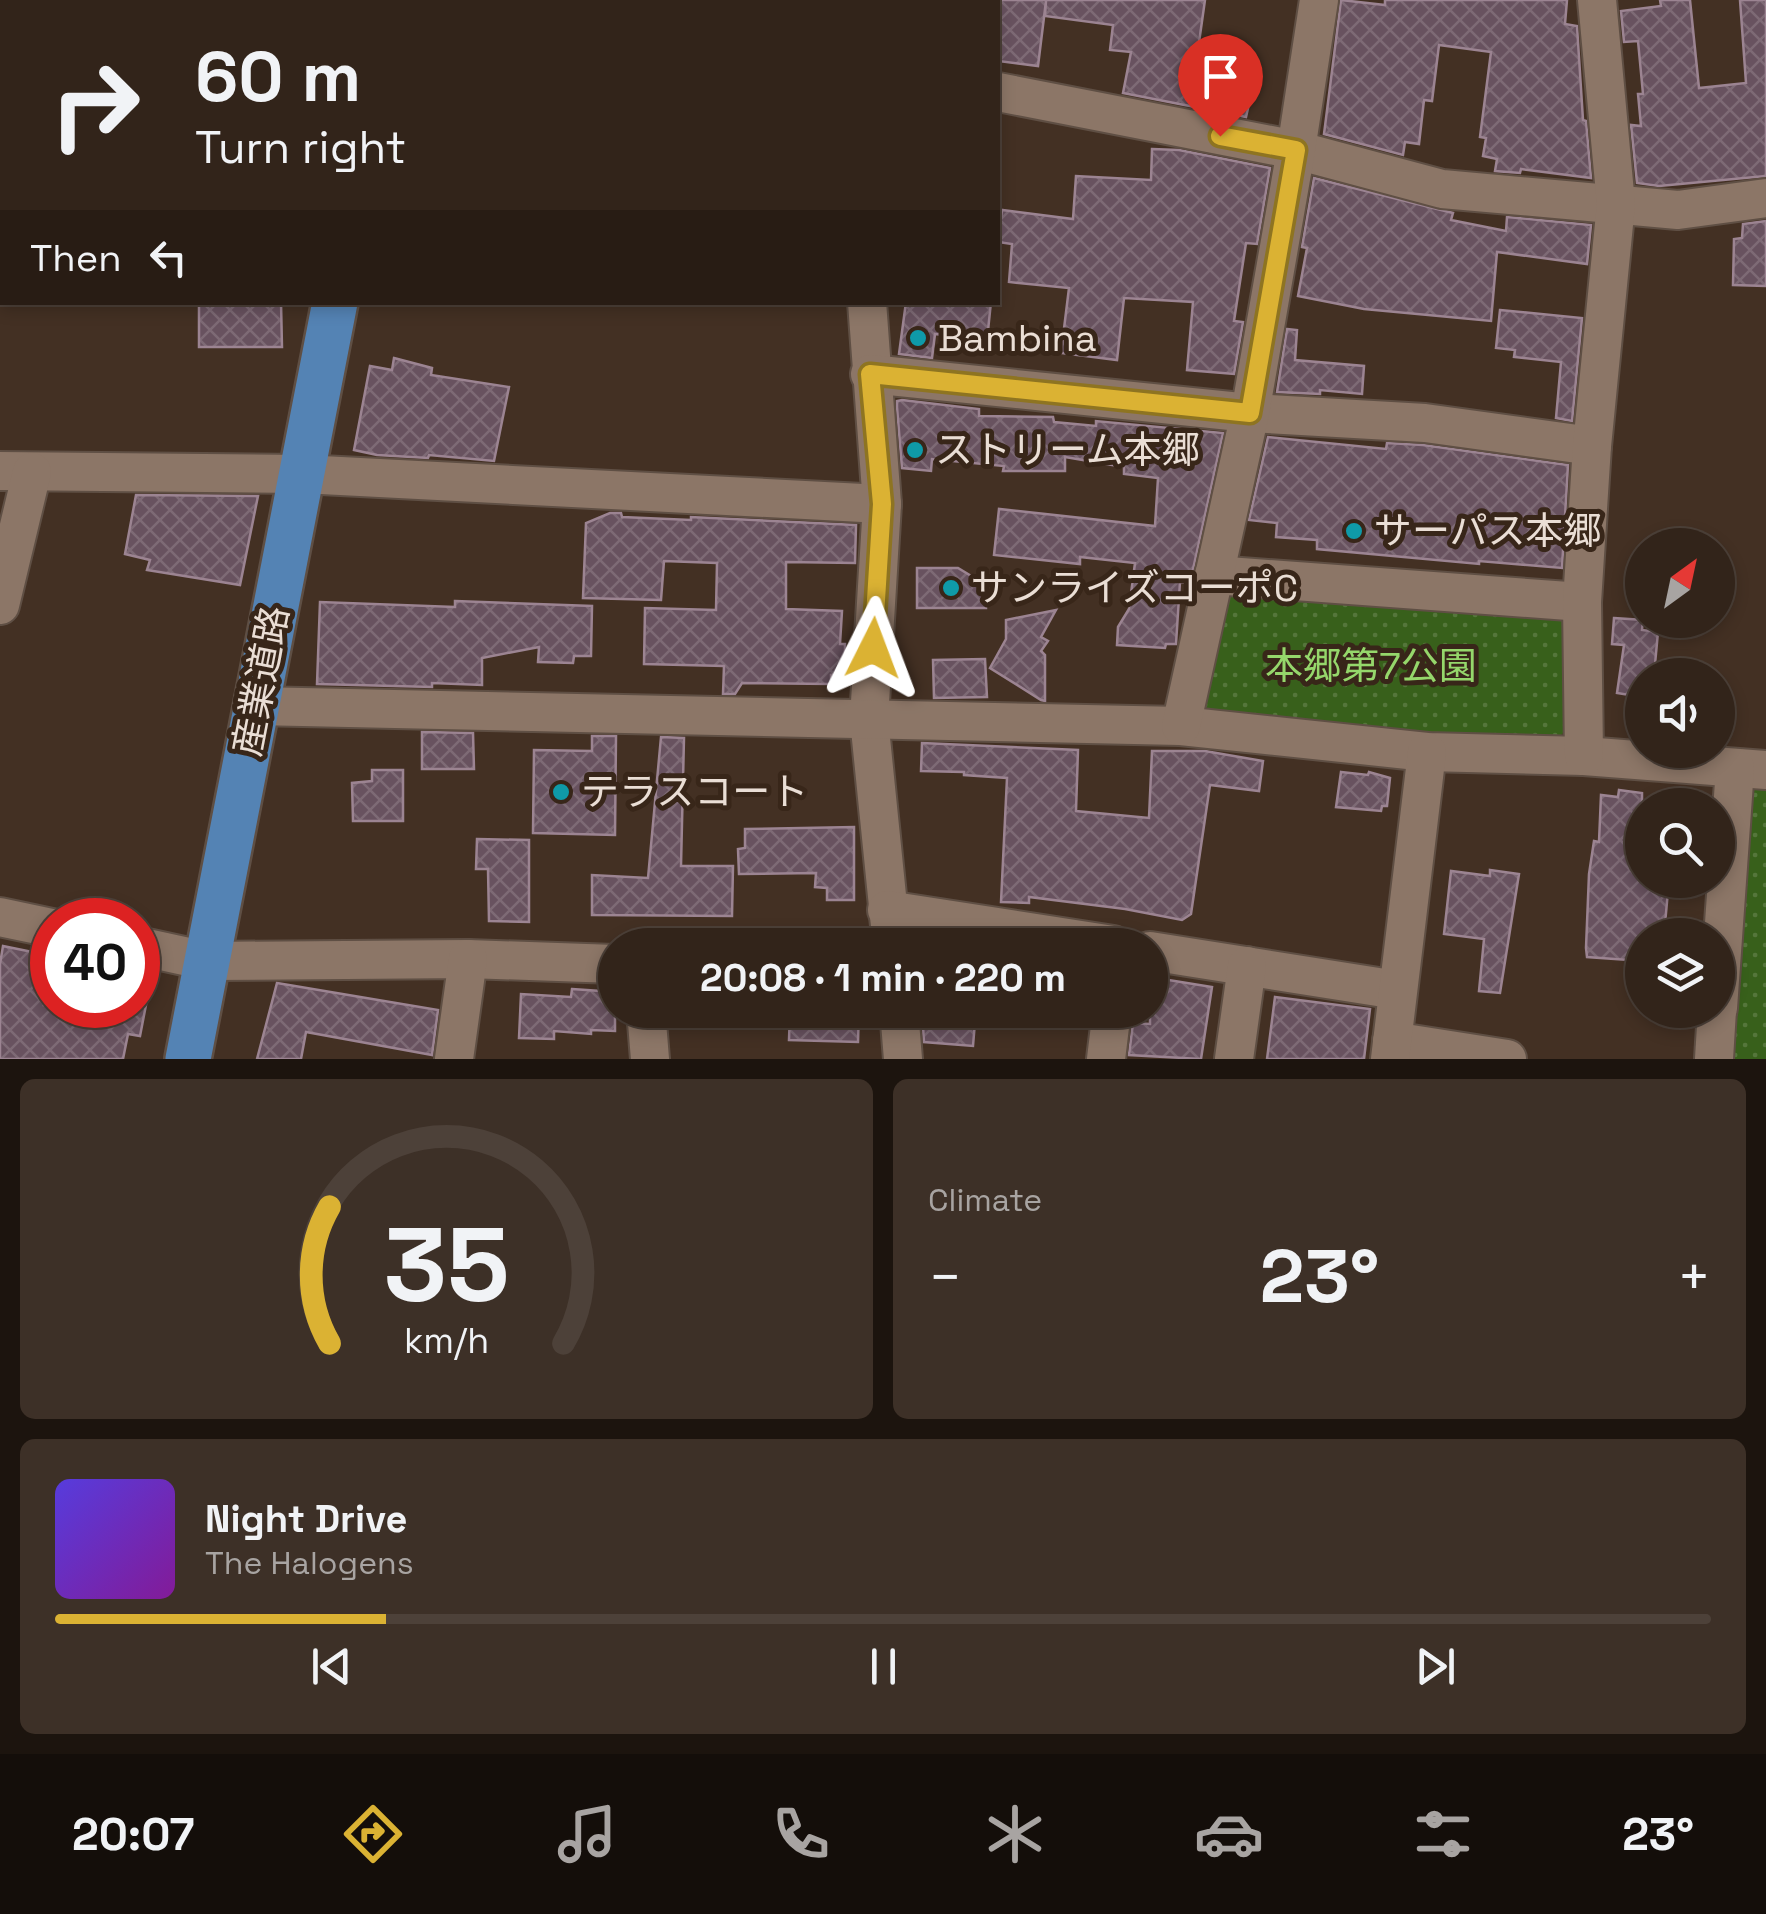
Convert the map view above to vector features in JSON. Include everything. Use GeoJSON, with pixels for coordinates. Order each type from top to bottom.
{"type":"FeatureCollection","features":[{"type":"Feature","properties":{"kind":"main road","name":"産業道路"},"geometry":{"type":"LineString","coordinates":[[188,1059],[334,305]]}},
{"type":"Feature","properties":{"kind":"street"},"geometry":{"type":"LineString","coordinates":[[1182,726],[1250,413],[1318,0]]}},
{"type":"Feature","properties":{"kind":"street"},"geometry":{"type":"LineString","coordinates":[[1584,756],[1582,602],[1592,446],[1616,204],[1597,0]]}},
{"type":"Feature","properties":{"kind":"street"},"geometry":{"type":"LineString","coordinates":[[1000,92],[1296,150],[1442,189],[1678,210],[1766,198]]}},
{"type":"Feature","properties":{"kind":"street"},"geometry":{"type":"LineString","coordinates":[[866,305],[882,504],[869,720],[890,928]]}},
{"type":"Feature","properties":{"kind":"street"},"geometry":{"type":"LineString","coordinates":[[870,374],[1250,413],[1425,424],[1592,446]]}},
{"type":"Feature","properties":{"kind":"street"},"geometry":{"type":"LineString","coordinates":[[0,605],[16,472],[302,474],[882,504]]}},
{"type":"Feature","properties":{"kind":"street"},"geometry":{"type":"LineString","coordinates":[[1214,574],[1582,602]]}},
{"type":"Feature","properties":{"kind":"street"},"geometry":{"type":"LineString","coordinates":[[256,706],[1182,726],[1427,752],[1584,756],[1751,769],[1730,918]]}},
{"type":"Feature","properties":{"kind":"street"},"geometry":{"type":"LineString","coordinates":[[1427,752],[1391,1050],[1507,1059]]}},
{"type":"Feature","properties":{"kind":"street"},"geometry":{"type":"LineString","coordinates":[[0,916],[30,923]]}},
{"type":"Feature","properties":{"kind":"street"},"geometry":{"type":"LineString","coordinates":[[160,951],[207,961],[598,964]]}},
{"type":"Feature","properties":{"kind":"street"},"geometry":{"type":"LineString","coordinates":[[1168,954],[1396,990]]}},
{"type":"Feature","properties":{"kind":"street"},"geometry":{"type":"LineString","coordinates":[[454,1059],[468,960]]}},
{"type":"Feature","properties":{"kind":"street"},"geometry":{"type":"LineString","coordinates":[[1234,1059],[1247,966]]}},
{"type":"Feature","properties":{"kind":"street"},"geometry":{"type":"LineString","coordinates":[[647,1028],[650,1059]]}},
{"type":"Feature","properties":{"kind":"street"},"geometry":{"type":"LineString","coordinates":[[901,1028],[904,1059]]}},
{"type":"Feature","properties":{"kind":"street"},"geometry":{"type":"LineString","coordinates":[[1106,1059],[1110,1028]]}},
{"type":"Feature","properties":{"kind":"street"},"geometry":{"type":"LineString","coordinates":[[1714,1059],[1716,1028]]}},
{"type":"Feature","properties":{"kind":"green space","name":"本郷第7公園"},"geometry":{"type":"Polygon","coordinates":[[[1221,588],[1568,614],[1574,723],[1560,736],[1361,735],[1210,711],[1199,702],[1221,588]]]}},
{"type":"Feature","properties":{"kind":"green space"},"geometry":{"type":"Polygon","coordinates":[[[1735,768],[1766,770],[1766,1059],[1714,1059],[1716,1028],[1735,1028],[1735,918],[1724,918],[1726,898],[1735,898],[1735,768]]]}},
{"type":"Feature","properties":{"kind":"building"},"geometry":{"type":"Polygon","coordinates":[[[1000,0],[1205,0],[1194,78],[1252,91],[1246,117],[1123,93],[1131,52],[1110,50],[1113,25],[1045,16],[1046,1],[1038,66],[1000,61],[1000,0]]]}},
{"type":"Feature","properties":{"kind":"building"},"geometry":{"type":"Polygon","coordinates":[[[1341,0],[1385,5],[1385,0],[1567,0],[1565,24],[1577,26],[1591,178],[1521,169],[1520,173],[1495,171],[1497,159],[1483,156],[1486,138],[1480,137],[1491,52],[1439,45],[1432,101],[1424,100],[1419,144],[1405,142],[1403,155],[1324,134],[1341,0]]]}},
{"type":"Feature","properties":{"kind":"building"},"geometry":{"type":"Polygon","coordinates":[[[1660,0],[1690,0],[1699,88],[1746,83],[1740,0],[1766,0],[1766,176],[1659,186],[1637,183],[1631,125],[1641,126],[1638,94],[1643,94],[1638,41],[1624,42],[1621,11],[1661,6],[1660,0]]]}},
{"type":"Feature","properties":{"kind":"building"},"geometry":{"type":"Polygon","coordinates":[[[1152,149],[1179,150],[1270,168],[1257,244],[1246,243],[1234,321],[1243,322],[1234,374],[1187,370],[1193,302],[1124,298],[1117,360],[1061,353],[1069,288],[1009,282],[1012,244],[1000,242],[1002,210],[1073,219],[1076,176],[1151,180],[1152,149]]]}},
{"type":"Feature","properties":{"kind":"building"},"geometry":{"type":"Polygon","coordinates":[[[1314,178],[1453,213],[1451,220],[1506,231],[1507,217],[1591,225],[1587,264],[1497,252],[1491,321],[1364,309],[1298,296],[1314,178]]]}},
{"type":"Feature","properties":{"kind":"building"},"geometry":{"type":"Polygon","coordinates":[[[1766,221],[1766,286],[1733,285],[1734,239],[1742,238],[1743,224],[1766,221]]]}},
{"type":"Feature","properties":{"kind":"building"},"geometry":{"type":"Polygon","coordinates":[[[199,305],[281,305],[282,347],[199,347],[199,305]]]}},
{"type":"Feature","properties":{"kind":"building"},"geometry":{"type":"Polygon","coordinates":[[[906,305],[991,305],[987,340],[935,334],[932,358],[899,354],[906,305]]]}},
{"type":"Feature","properties":{"kind":"building"},"geometry":{"type":"Polygon","coordinates":[[[1500,310],[1582,318],[1572,421],[1556,418],[1561,362],[1514,357],[1515,350],[1496,348],[1500,310]]]}},
{"type":"Feature","properties":{"kind":"building"},"geometry":{"type":"Polygon","coordinates":[[[1287,329],[1297,330],[1295,360],[1364,366],[1362,394],[1320,390],[1320,394],[1277,392],[1287,329]]]}},
{"type":"Feature","properties":{"kind":"building"},"geometry":{"type":"Polygon","coordinates":[[[394,358],[432,368],[431,375],[509,387],[494,461],[377,455],[354,450],[370,366],[392,370],[394,358]]]}},
{"type":"Feature","properties":{"kind":"building"},"geometry":{"type":"Polygon","coordinates":[[[897,401],[979,409],[979,416],[1053,417],[1054,422],[1096,426],[1096,421],[1223,433],[1190,583],[1180,582],[1176,644],[1166,644],[1165,648],[1117,645],[1118,627],[1129,609],[1135,563],[1080,557],[1080,564],[994,555],[999,509],[1155,526],[1158,478],[1124,474],[1124,467],[1065,457],[1065,471],[1003,471],[1004,466],[932,459],[931,471],[902,468],[897,401]]]}},
{"type":"Feature","properties":{"kind":"building"},"geometry":{"type":"Polygon","coordinates":[[[1268,437],[1386,449],[1387,443],[1423,445],[1568,465],[1562,568],[1317,549],[1317,540],[1276,537],[1277,523],[1249,520],[1268,437]]]}},
{"type":"Feature","properties":{"kind":"building"},"geometry":{"type":"Polygon","coordinates":[[[136,495],[258,496],[240,585],[147,570],[150,560],[125,554],[136,495]]]}},
{"type":"Feature","properties":{"kind":"building"},"geometry":{"type":"Polygon","coordinates":[[[610,513],[621,513],[622,517],[856,525],[855,563],[786,562],[786,609],[842,611],[840,644],[845,644],[845,674],[831,675],[831,684],[742,683],[735,694],[723,694],[724,666],[644,664],[645,608],[716,610],[717,563],[664,561],[661,600],[583,598],[586,523],[610,513]]]}},
{"type":"Feature","properties":{"kind":"building","name":"サンライズコーポC"},"geometry":{"type":"Polygon","coordinates":[[[917,568],[958,568],[986,585],[986,608],[917,608],[917,568]]]}},
{"type":"Feature","properties":{"kind":"building"},"geometry":{"type":"Polygon","coordinates":[[[455,601],[592,606],[591,656],[574,656],[573,663],[538,662],[539,647],[482,658],[482,685],[317,684],[320,602],[455,607],[455,601]]]}},
{"type":"Feature","properties":{"kind":"building"},"geometry":{"type":"Polygon","coordinates":[[[1056,610],[1041,637],[1048,641],[1041,651],[1045,655],[1045,701],[990,668],[1006,639],[1006,620],[1056,610]]]}},
{"type":"Feature","properties":{"kind":"building"},"geometry":{"type":"Polygon","coordinates":[[[1614,618],[1625,619],[1625,638],[1657,638],[1656,658],[1625,658],[1625,694],[1617,693],[1624,645],[1612,644],[1614,618]]]}},
{"type":"Feature","properties":{"kind":"building"},"geometry":{"type":"Polygon","coordinates":[[[985,659],[987,697],[934,698],[933,660],[985,659]]]}},
{"type":"Feature","properties":{"kind":"building"},"geometry":{"type":"Polygon","coordinates":[[[422,732],[473,733],[474,769],[422,769],[422,732]]]}},
{"type":"Feature","properties":{"kind":"building","name":"テラスコート"},"geometry":{"type":"Polygon","coordinates":[[[592,736],[616,736],[615,835],[533,833],[534,750],[592,751],[592,736]]]}},
{"type":"Feature","properties":{"kind":"building"},"geometry":{"type":"Polygon","coordinates":[[[661,737],[684,738],[681,866],[733,866],[732,916],[592,915],[592,875],[648,878],[661,737]]]}},
{"type":"Feature","properties":{"kind":"building"},"geometry":{"type":"Polygon","coordinates":[[[922,743],[1078,750],[1076,811],[1149,818],[1152,751],[1205,751],[1263,761],[1259,791],[1210,785],[1191,914],[1182,920],[1029,897],[1029,903],[1001,902],[1007,778],[921,771],[922,743]]]}},
{"type":"Feature","properties":{"kind":"building"},"geometry":{"type":"Polygon","coordinates":[[[372,770],[403,770],[403,821],[353,821],[352,783],[372,781],[372,770]]]}},
{"type":"Feature","properties":{"kind":"building"},"geometry":{"type":"Polygon","coordinates":[[[1341,772],[1369,772],[1390,778],[1387,806],[1382,806],[1381,811],[1336,807],[1341,772]]]}},
{"type":"Feature","properties":{"kind":"building"},"geometry":{"type":"Polygon","coordinates":[[[1619,790],[1625,791],[1625,898],[1667,898],[1666,918],[1625,918],[1625,960],[1587,957],[1589,874],[1594,841],[1599,842],[1601,795],[1618,797],[1619,790]]]}},
{"type":"Feature","properties":{"kind":"building"},"geometry":{"type":"Polygon","coordinates":[[[854,827],[854,900],[827,900],[827,888],[815,887],[816,873],[739,874],[738,849],[745,848],[745,829],[854,827]]]}},
{"type":"Feature","properties":{"kind":"building"},"geometry":{"type":"Polygon","coordinates":[[[477,839],[529,840],[529,922],[489,921],[488,869],[476,869],[477,839]]]}},
{"type":"Feature","properties":{"kind":"building"},"geometry":{"type":"Polygon","coordinates":[[[1490,870],[1519,874],[1500,993],[1479,991],[1484,939],[1444,934],[1451,871],[1490,876],[1490,870]]]}},
{"type":"Feature","properties":{"kind":"building"},"geometry":{"type":"Polygon","coordinates":[[[3,946],[30,952],[30,1028],[142,1028],[140,1036],[128,1034],[123,1059],[0,1059],[3,946]]]}},
{"type":"Feature","properties":{"kind":"building"},"geometry":{"type":"Polygon","coordinates":[[[1168,980],[1212,987],[1201,1059],[1129,1055],[1132,1028],[1168,1028],[1168,980]]]}},
{"type":"Feature","properties":{"kind":"building"},"geometry":{"type":"Polygon","coordinates":[[[277,983],[438,1010],[432,1055],[306,1032],[301,1059],[257,1059],[277,983]]]}},
{"type":"Feature","properties":{"kind":"building"},"geometry":{"type":"Polygon","coordinates":[[[572,989],[598,991],[598,1028],[615,1031],[554,1031],[554,1039],[519,1038],[521,994],[571,997],[572,989]]]}},
{"type":"Feature","properties":{"kind":"building"},"geometry":{"type":"Polygon","coordinates":[[[1275,997],[1370,1009],[1364,1059],[1267,1059],[1275,997]]]}},
{"type":"Feature","properties":{"kind":"building"},"geometry":{"type":"Polygon","coordinates":[[[789,1028],[858,1028],[858,1042],[789,1040],[789,1028]]]}},
{"type":"Feature","properties":{"kind":"building"},"geometry":{"type":"Polygon","coordinates":[[[923,1028],[974,1028],[973,1046],[924,1042],[923,1028]]]}},
{"type":"Feature","properties":{"kind":"place","name":"Bambina"},"geometry":{"type":"Point","coordinates":[918,338]}},
{"type":"Feature","properties":{"kind":"place","name":"ストリーム本郷"},"geometry":{"type":"Point","coordinates":[915,450]}},
{"type":"Feature","properties":{"kind":"place","name":"サーパス本郷"},"geometry":{"type":"Point","coordinates":[1354,531]}},
{"type":"Feature","properties":{"kind":"place","name":"サンライズコーポC"},"geometry":{"type":"Point","coordinates":[951,588]}},
{"type":"Feature","properties":{"kind":"place","name":"テラスコート"},"geometry":{"type":"Point","coordinates":[561,792]}},
{"type":"Feature","properties":{"kind":"route"},"geometry":{"type":"LineString","coordinates":[[873,648],[882,504],[870,374],[1250,413],[1296,150],[1220,136]]}}]}
